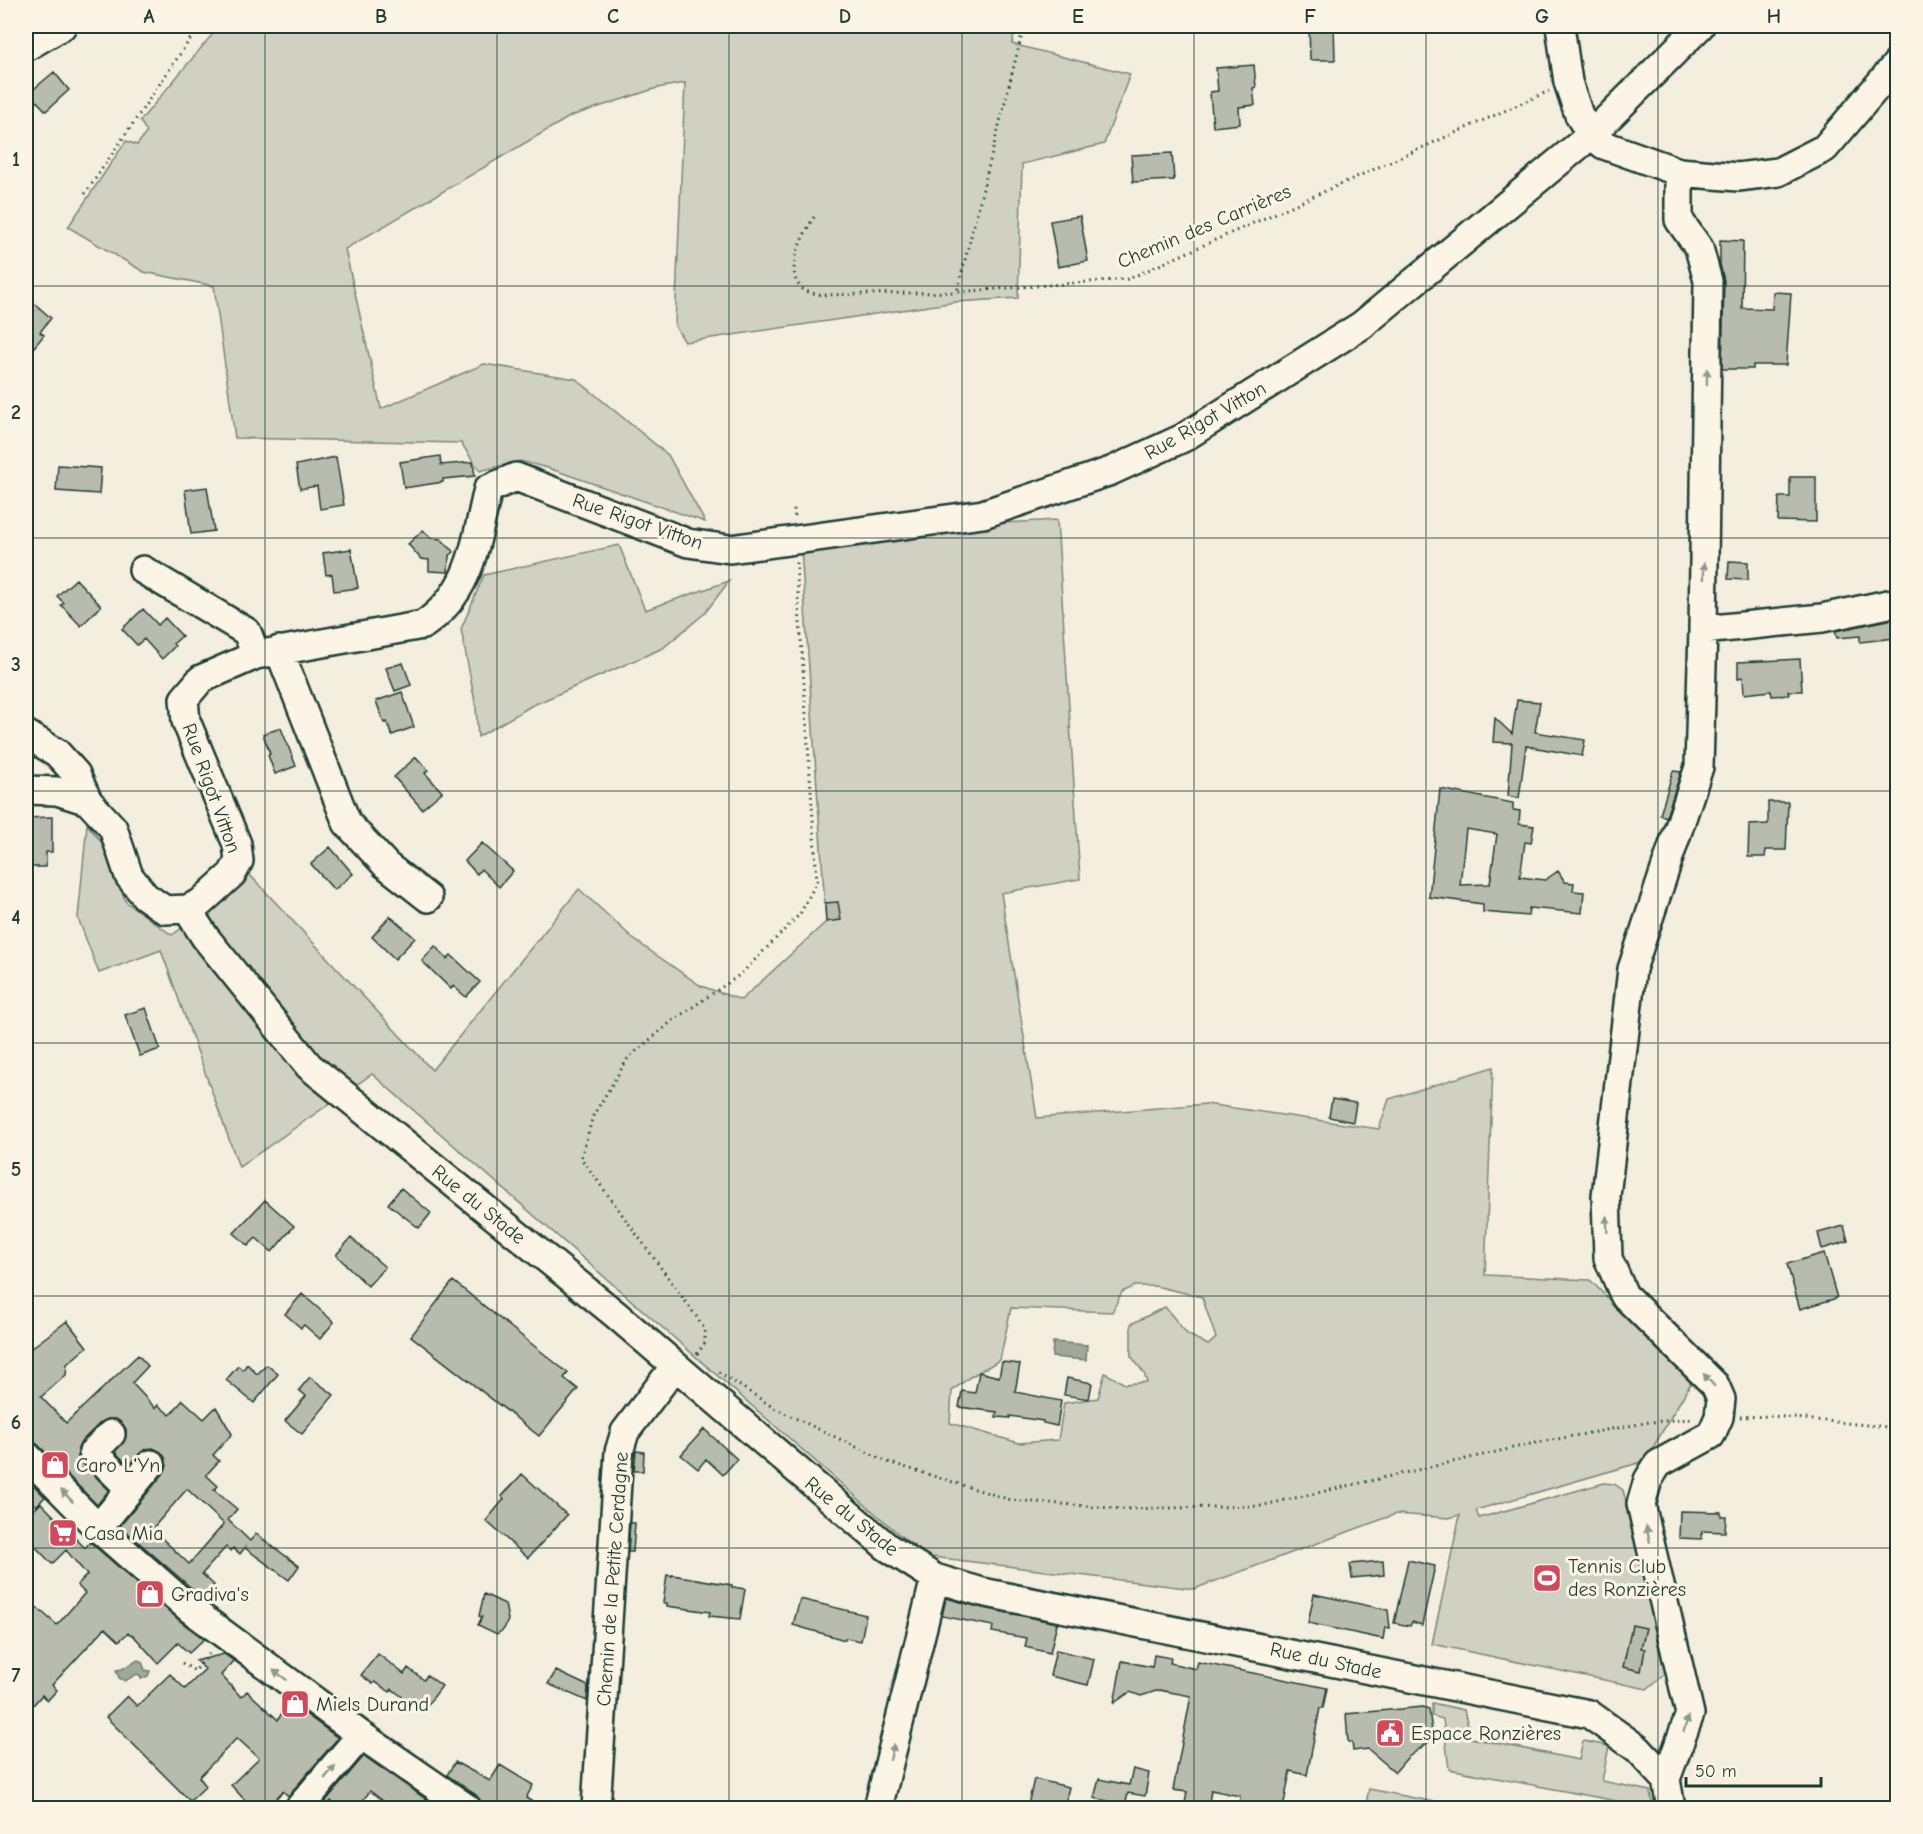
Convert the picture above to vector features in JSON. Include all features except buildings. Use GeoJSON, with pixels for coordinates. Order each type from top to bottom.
{"type":"FeatureCollection","features":[{"type":"Feature","properties":{"kind":"street"},"geometry":{"type":"LineString","coordinates":[[26,47],[62,26]]}},
{"type":"Feature","properties":{"kind":"street"},"geometry":{"type":"LineString","coordinates":[[1560,26],[1568,82],[1579,115],[1591,135],[1604,145],[1679,172],[1738,177],[1778,172],[1825,148],[1898,62]]}},
{"type":"Feature","properties":{"kind":"street","name":"Rue Rigot Vitton"},"geometry":{"type":"LineString","coordinates":[[194,906],[232,874],[239,861],[237,844],[186,721],[184,699],[201,679],[267,652],[423,625],[441,613],[455,596],[470,565],[488,489],[516,477],[688,543],[730,549],[983,514],[1111,471],[1183,438],[1362,325],[1591,135],[1700,26]]}},
{"type":"Feature","properties":{"kind":"street"},"geometry":{"type":"LineString","coordinates":[[1671,1809],[1666,1779],[1690,1714],[1641,1504],[1648,1480],[1658,1464],[1711,1435],[1719,1417],[1721,1399],[1715,1385],[1624,1295],[1608,1258],[1606,1196],[1632,969],[1699,767],[1704,630],[1708,281],[1699,248],[1679,220],[1679,172]]}},
{"type":"Feature","properties":{"kind":"street"},"geometry":{"type":"LineString","coordinates":[[143,570],[247,632],[267,652],[347,823],[386,865],[428,898]]}},
{"type":"Feature","properties":{"kind":"street"},"geometry":{"type":"LineString","coordinates":[[1704,630],[1822,618],[1898,602]]}},
{"type":"Feature","properties":{"kind":"street"},"geometry":{"type":"LineString","coordinates":[[26,734],[57,753],[76,774],[88,801],[113,828],[129,876],[145,896],[165,910],[194,906]]}},
{"type":"Feature","properties":{"kind":"street"},"geometry":{"type":"LineString","coordinates":[[26,790],[57,791],[88,801]]}},
{"type":"Feature","properties":{"kind":"street","name":"Rue du Stade"},"geometry":{"type":"LineString","coordinates":[[194,906],[205,937],[309,1066],[615,1314],[685,1361],[887,1547],[935,1578],[982,1592],[1589,1714],[1638,1749],[1666,1779]]}},
{"type":"Feature","properties":{"kind":"street","name":"Chemin de la Petite Cerdagne"},"geometry":{"type":"LineString","coordinates":[[596,1809],[619,1452],[625,1432],[685,1361]]}},
{"type":"Feature","properties":{"kind":"street"},"geometry":{"type":"LineString","coordinates":[[111,1434],[93,1452],[130,1489]]}},
{"type":"Feature","properties":{"kind":"street"},"geometry":{"type":"LineString","coordinates":[[26,1455],[98,1528],[190,1609],[456,1806]]}},
{"type":"Feature","properties":{"kind":"street"},"geometry":{"type":"LineString","coordinates":[[98,1528],[151,1464]]}},
{"type":"Feature","properties":{"kind":"street"},"geometry":{"type":"LineString","coordinates":[[878,1809],[935,1578]]}},
{"type":"Feature","properties":{"kind":"street"},"geometry":{"type":"LineString","coordinates":[[298,1809],[361,1735]]}},
{"type":"Feature","properties":{"kind":"path"},"geometry":{"type":"LineString","coordinates":[[85,194],[199,26]]}},
{"type":"Feature","properties":{"kind":"path"},"geometry":{"type":"LineString","coordinates":[[957,292],[1024,26]]}},
{"type":"Feature","properties":{"kind":"path","name":"Chemin des Carrières"},"geometry":{"type":"LineString","coordinates":[[814,217],[794,258],[796,280],[805,291],[823,295],[957,292],[1128,279],[1568,82]]}},
{"type":"Feature","properties":{"kind":"path"},"geometry":{"type":"LineString","coordinates":[[685,1361],[705,1343],[705,1330],[581,1158],[593,1116],[628,1058],[671,1022],[741,974],[800,914],[817,881],[794,539]]}},
{"type":"Feature","properties":{"kind":"path"},"geometry":{"type":"LineString","coordinates":[[715,1369],[774,1408],[888,1462],[1011,1500],[1123,1509],[1260,1506],[1535,1443],[1650,1422],[1773,1416],[1898,1428]]}},
{"type":"Feature","properties":{"kind":"path"},"geometry":{"type":"LineString","coordinates":[[195,1671],[224,1635]]}},
{"type":"Feature","properties":{"kind":"path"},"geometry":{"type":"LineString","coordinates":[[182,1663],[195,1671],[198,1676]]}},
{"type":"Feature","properties":{"kind":"shaded area"},"geometry":{"type":"Polygon","coordinates":[[[224,26],[1016,26],[1012,44],[1130,74],[1104,144],[1022,164],[1018,298],[956,302],[685,342],[675,326],[685,83],[657,88],[571,116],[345,249],[381,409],[484,364],[576,379],[668,455],[705,522],[548,468],[520,461],[480,471],[461,443],[235,438],[214,286],[144,272],[68,227],[126,141],[137,145],[147,132],[140,121],[216,30],[224,26]]]}},
{"type":"Feature","properties":{"kind":"shaded area"},"geometry":{"type":"Polygon","coordinates":[[[1057,520],[1080,879],[1001,893],[1037,1118],[1206,1104],[1379,1129],[1389,1099],[1493,1067],[1485,1275],[1590,1280],[1691,1383],[1645,1461],[1476,1510],[1479,1518],[1604,1483],[1614,1484],[1623,1490],[1666,1657],[1665,1674],[1647,1689],[1432,1644],[1460,1515],[1449,1518],[1396,1514],[1194,1589],[924,1556],[372,1074],[239,1167],[161,950],[99,973],[78,918],[87,824],[103,844],[126,902],[172,935],[249,874],[432,1070],[579,889],[636,941],[701,986],[741,1000],[826,922],[801,549],[987,524],[1057,520]],[[1135,1286],[1122,1292],[1112,1312],[1011,1308],[1000,1360],[970,1377],[952,1391],[950,1423],[1019,1443],[1058,1440],[1064,1403],[1098,1398],[1105,1373],[1125,1384],[1147,1382],[1144,1373],[1131,1356],[1131,1324],[1165,1307],[1187,1334],[1208,1345],[1216,1338],[1202,1297],[1155,1286],[1135,1286]]]}},
{"type":"Feature","properties":{"kind":"shaded area"},"geometry":{"type":"Polygon","coordinates":[[[619,545],[645,610],[729,581],[705,613],[663,648],[531,706],[478,737],[476,707],[461,629],[484,575],[619,545]]]}},
{"type":"Feature","properties":{"kind":"shaded area"},"geometry":{"type":"Polygon","coordinates":[[[1053,1342],[1087,1345],[1086,1360],[1052,1357],[1053,1342]]]}},
{"type":"Feature","properties":{"kind":"shaded area"},"geometry":{"type":"Polygon","coordinates":[[[138,1660],[142,1662],[145,1670],[150,1671],[148,1676],[141,1679],[141,1676],[137,1674],[125,1681],[119,1678],[116,1670],[138,1660]]]}},
{"type":"Feature","properties":{"kind":"shaded area"},"geometry":{"type":"Polygon","coordinates":[[[1432,1703],[1464,1710],[1471,1738],[1579,1760],[1583,1741],[1609,1746],[1602,1781],[1650,1791],[1653,1808],[1449,1769],[1443,1719],[1432,1716],[1432,1703]]]}},
{"type":"Feature","properties":{"kind":"shaded area"},"geometry":{"type":"Polygon","coordinates":[[[1369,1789],[1465,1808],[1365,1808],[1369,1789]]]}},
{"type":"Feature","properties":{"kind":"place","name":"Caro L'Yn"},"geometry":{"type":"Point","coordinates":[55,1465]}},
{"type":"Feature","properties":{"kind":"place","name":"Casa Mia"},"geometry":{"type":"Point","coordinates":[63,1533]}},
{"type":"Feature","properties":{"kind":"place","name":"Tennis Club des Ronzières"},"geometry":{"type":"Point","coordinates":[1547,1578]}},
{"type":"Feature","properties":{"kind":"place","name":"Gradiva's"},"geometry":{"type":"Point","coordinates":[150,1594]}},
{"type":"Feature","properties":{"kind":"place","name":"Miels Durand"},"geometry":{"type":"Point","coordinates":[295,1704]}},
{"type":"Feature","properties":{"kind":"place","name":"Espace Ronzières"},"geometry":{"type":"Point","coordinates":[1390,1733]}}]}
